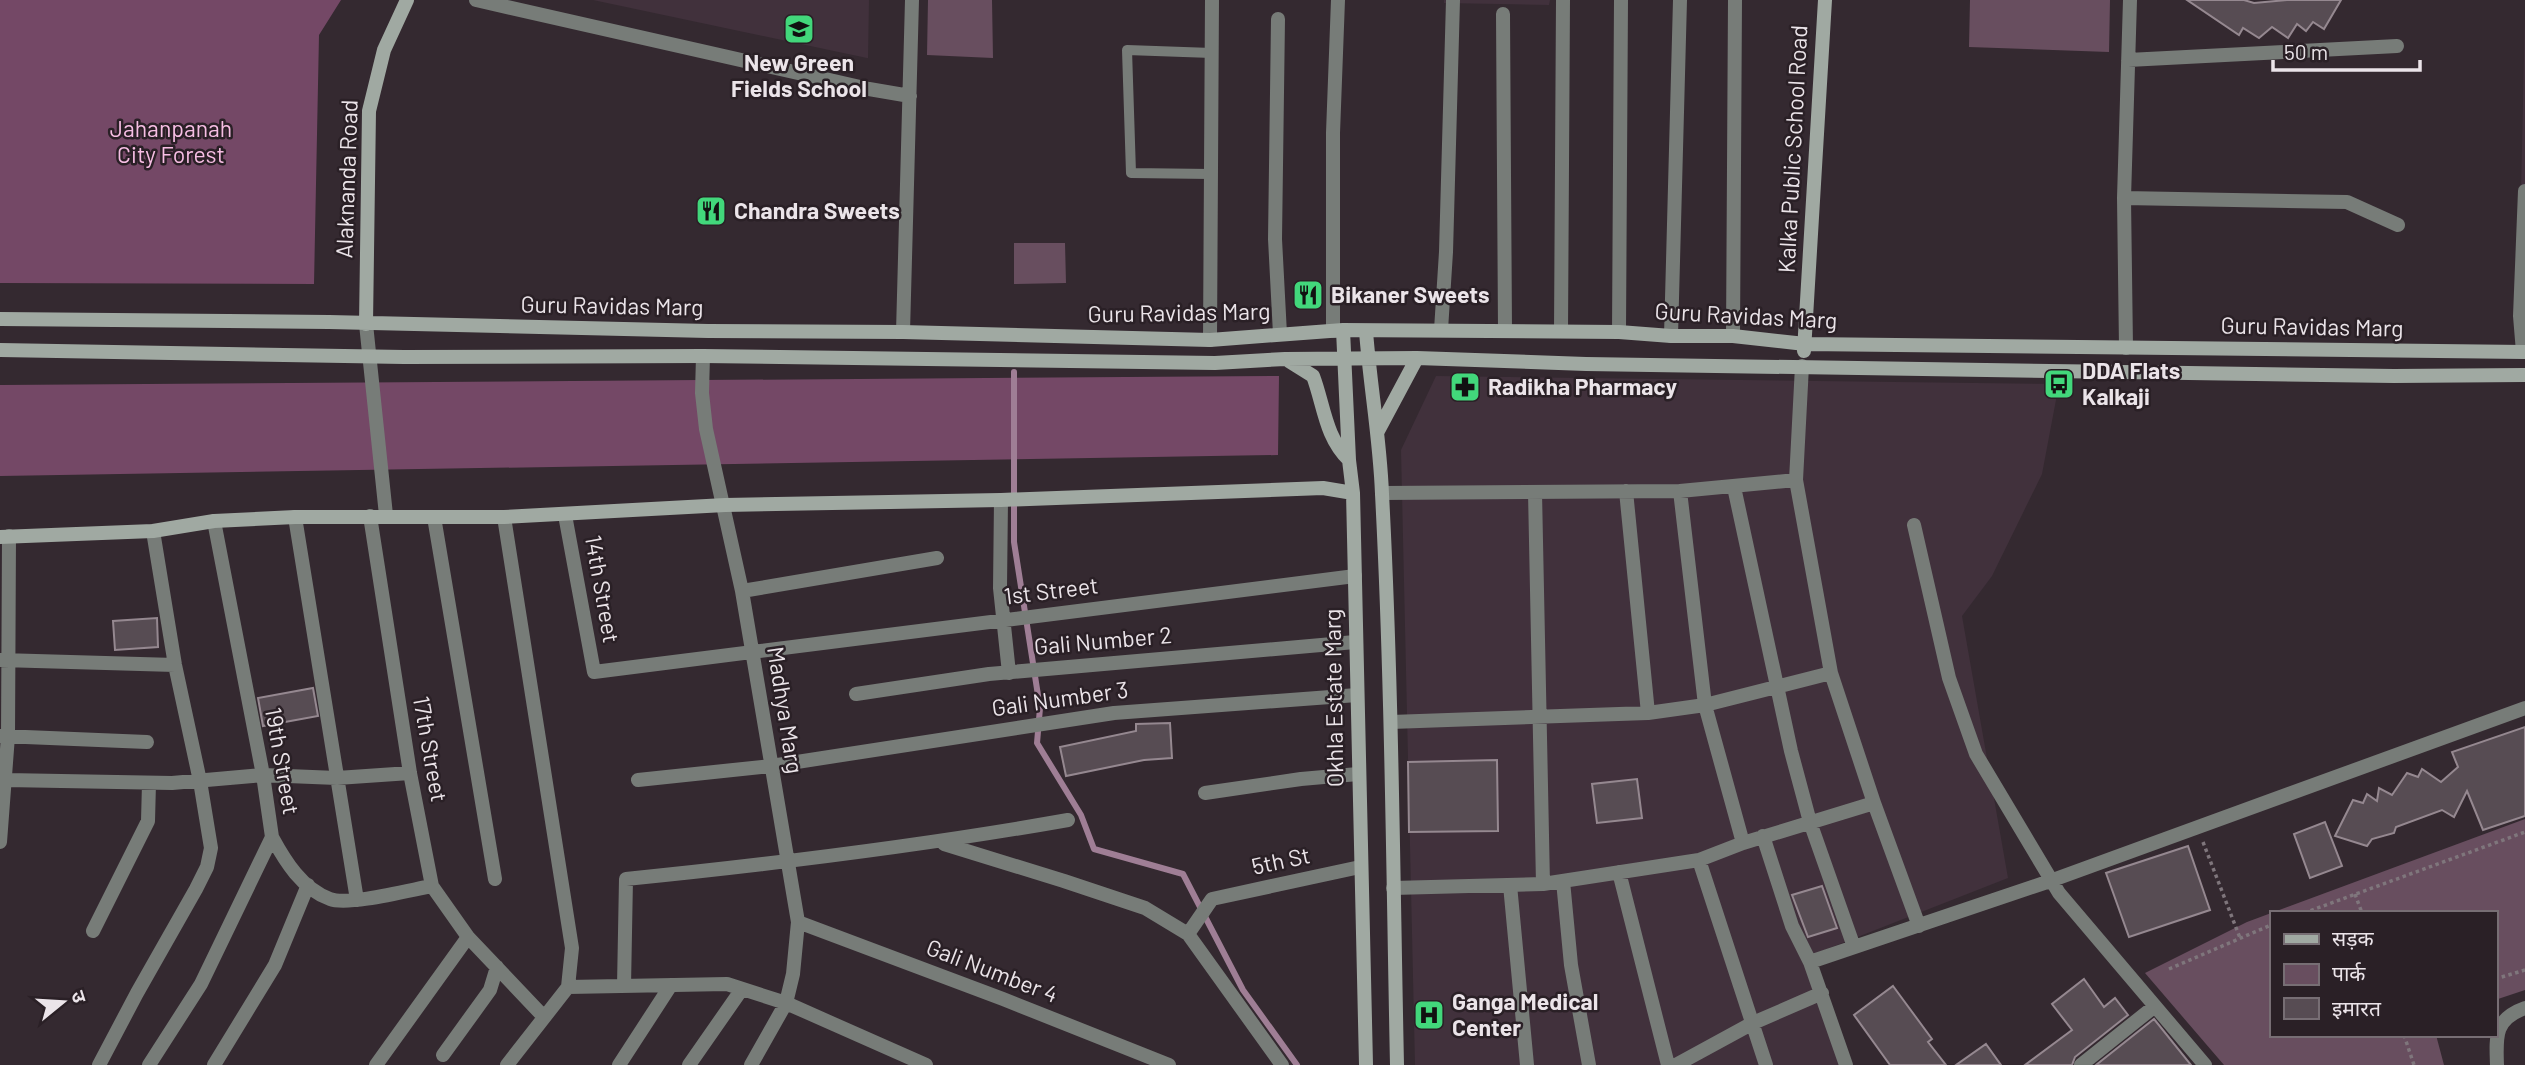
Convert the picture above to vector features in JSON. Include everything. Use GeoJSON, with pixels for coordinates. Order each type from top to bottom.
{"type":"FeatureCollection","features":[{"type":"Feature","properties":{"kind":"main road","name":"Alaknanda Road"},"geometry":{"type":"LineString","coordinates":[[366,324],[369,111],[384,50],[407,0]]}},
{"type":"Feature","properties":{"kind":"main road","name":"Kalka Public School Road"},"geometry":{"type":"LineString","coordinates":[[1802,366],[1825,0]]}},
{"type":"Feature","properties":{"kind":"main road","name":"Guru Ravidas Marg"},"geometry":{"type":"LineString","coordinates":[[0,319],[903,332],[1210,340],[1338,331],[1561,331],[1733,337],[1805,344],[2524,352]]}},
{"type":"Feature","properties":{"kind":"main road","name":"Okhla Estate Marg"},"geometry":{"type":"LineString","coordinates":[[1338,331],[1344,359],[1353,493],[1366,1065]]}},
{"type":"Feature","properties":{"kind":"main road"},"geometry":{"type":"LineString","coordinates":[[1366,331],[1378,431],[1382,493],[1391,722],[1397,1065]]}},
{"type":"Feature","properties":{"kind":"main road","name":"Guru Ravidas Marg"},"geometry":{"type":"LineString","coordinates":[[0,350],[369,356],[704,356],[1214,362],[1417,358],[2394,376],[2525,375]]}},
{"type":"Feature","properties":{"kind":"main road"},"geometry":{"type":"LineString","coordinates":[[1378,431],[1417,358]]}},
{"type":"Feature","properties":{"kind":"main road"},"geometry":{"type":"LineString","coordinates":[[1285,359],[1313,376],[1330,436],[1338,450],[1349,460]]}},
{"type":"Feature","properties":{"kind":"main road"},"geometry":{"type":"LineString","coordinates":[[4,537],[153,531],[214,521],[295,517],[505,517],[725,505],[1002,500],[1323,488],[1353,493]]}},
{"type":"Feature","properties":{"kind":"street"},"geometry":{"type":"LineString","coordinates":[[476,0],[910,96]]}},
{"type":"Feature","properties":{"kind":"street"},"geometry":{"type":"LineString","coordinates":[[903,332],[912,0]]}},
{"type":"Feature","properties":{"kind":"street"},"geometry":{"type":"LineString","coordinates":[[1210,340],[1212,0]]}},
{"type":"Feature","properties":{"kind":"street"},"geometry":{"type":"LineString","coordinates":[[1338,0],[1332,173],[1338,331]]}},
{"type":"Feature","properties":{"kind":"street"},"geometry":{"type":"LineString","coordinates":[[1441,330],[1446,252],[1453,0]]}},
{"type":"Feature","properties":{"kind":"street"},"geometry":{"type":"LineString","coordinates":[[1561,331],[1559,287],[1563,0]]}},
{"type":"Feature","properties":{"kind":"street"},"geometry":{"type":"LineString","coordinates":[[1619,332],[1621,0]]}},
{"type":"Feature","properties":{"kind":"street"},"geometry":{"type":"LineString","coordinates":[[1671,336],[1680,0]]}},
{"type":"Feature","properties":{"kind":"street"},"geometry":{"type":"LineString","coordinates":[[1733,337],[1735,0]]}},
{"type":"Feature","properties":{"kind":"street"},"geometry":{"type":"LineString","coordinates":[[2126,348],[2124,198],[2130,0]]}},
{"type":"Feature","properties":{"kind":"street"},"geometry":{"type":"LineString","coordinates":[[1503,13],[1505,331]]}},
{"type":"Feature","properties":{"kind":"street"},"geometry":{"type":"LineString","coordinates":[[1278,19],[1275,239],[1280,334]]}},
{"type":"Feature","properties":{"kind":"street"},"geometry":{"type":"LineString","coordinates":[[2128,60],[2397,46]]}},
{"type":"Feature","properties":{"kind":"street"},"geometry":{"type":"LineString","coordinates":[[2524,352],[2519,316],[2525,191]]}},
{"type":"Feature","properties":{"kind":"street"},"geometry":{"type":"LineString","coordinates":[[2124,198],[2347,202],[2398,225]]}},
{"type":"Feature","properties":{"kind":"street"},"geometry":{"type":"LineString","coordinates":[[366,324],[386,515]]}},
{"type":"Feature","properties":{"kind":"street","name":"Madhya Marg"},"geometry":{"type":"LineString","coordinates":[[704,356],[702,393],[706,429],[742,591],[798,922],[793,974],[786,1003],[751,1065]]}},
{"type":"Feature","properties":{"kind":"street"},"geometry":{"type":"LineString","coordinates":[[1802,366],[1796,480],[1831,673],[1919,926]]}},
{"type":"Feature","properties":{"kind":"street"},"geometry":{"type":"LineString","coordinates":[[1382,493],[1680,491],[1796,480]]}},
{"type":"Feature","properties":{"kind":"street"},"geometry":{"type":"LineString","coordinates":[[1734,487],[1791,751],[1810,822],[1854,947]]}},
{"type":"Feature","properties":{"kind":"street"},"geometry":{"type":"LineString","coordinates":[[1626,491],[1648,713]]}},
{"type":"Feature","properties":{"kind":"street"},"geometry":{"type":"LineString","coordinates":[[1680,491],[1705,705],[1743,843]]}},
{"type":"Feature","properties":{"kind":"street"},"geometry":{"type":"LineString","coordinates":[[1535,492],[1543,884]]}},
{"type":"Feature","properties":{"kind":"street"},"geometry":{"type":"LineString","coordinates":[[1002,500],[1002,620],[1009,673]]}},
{"type":"Feature","properties":{"kind":"street","name":"14th Street"},"geometry":{"type":"LineString","coordinates":[[565,515],[594,672]]}},
{"type":"Feature","properties":{"kind":"street","name":"17th Street"},"geometry":{"type":"LineString","coordinates":[[370,516],[410,773],[432,886],[468,937],[544,1017]]}},
{"type":"Feature","properties":{"kind":"street"},"geometry":{"type":"LineString","coordinates":[[295,517],[356,900]]}},
{"type":"Feature","properties":{"kind":"street"},"geometry":{"type":"LineString","coordinates":[[434,517],[495,879]]}},
{"type":"Feature","properties":{"kind":"street"},"geometry":{"type":"LineString","coordinates":[[505,517],[572,948],[568,987],[507,1065]]}},
{"type":"Feature","properties":{"kind":"street","name":"19th Street"},"geometry":{"type":"LineString","coordinates":[[149,1065],[201,984],[272,837],[263,775],[214,521]]}},
{"type":"Feature","properties":{"kind":"street"},"geometry":{"type":"LineString","coordinates":[[1913,525],[1949,678],[1976,754],[2050,881],[2205,1065]]}},
{"type":"Feature","properties":{"kind":"street"},"geometry":{"type":"LineString","coordinates":[[99,1065],[207,867],[211,848],[200,781],[175,665],[153,531]]}},
{"type":"Feature","properties":{"kind":"street"},"geometry":{"type":"LineString","coordinates":[[0,842],[6,780],[4,537]]}},
{"type":"Feature","properties":{"kind":"street"},"geometry":{"type":"LineString","coordinates":[[742,591],[937,558]]}},
{"type":"Feature","properties":{"kind":"street","name":"1st Street"},"geometry":{"type":"LineString","coordinates":[[594,672],[1355,576]]}},
{"type":"Feature","properties":{"kind":"street","name":"Gali Number 2"},"geometry":{"type":"LineString","coordinates":[[856,694],[1009,673],[1355,642]]}},
{"type":"Feature","properties":{"kind":"street"},"geometry":{"type":"LineString","coordinates":[[5,660],[175,665]]}},
{"type":"Feature","properties":{"kind":"street"},"geometry":{"type":"LineString","coordinates":[[1391,722],[1648,713],[1705,705],[1831,673]]}},
{"type":"Feature","properties":{"kind":"street","name":"Gali Number 3"},"geometry":{"type":"LineString","coordinates":[[638,780],[771,766],[1114,713],[1357,695]]}},
{"type":"Feature","properties":{"kind":"street"},"geometry":{"type":"LineString","coordinates":[[1810,962],[2050,881],[2525,708]]}},
{"type":"Feature","properties":{"kind":"street"},"geometry":{"type":"LineString","coordinates":[[4,736],[146,742]]}},
{"type":"Feature","properties":{"kind":"street"},"geometry":{"type":"LineString","coordinates":[[6,780],[149,783],[263,775],[337,778],[410,773]]}},
{"type":"Feature","properties":{"kind":"street"},"geometry":{"type":"LineString","coordinates":[[1205,793],[1301,779],[1358,775]]}},
{"type":"Feature","properties":{"kind":"street"},"geometry":{"type":"LineString","coordinates":[[93,932],[148,821],[149,783]]}},
{"type":"Feature","properties":{"kind":"street"},"geometry":{"type":"LineString","coordinates":[[1393,888],[1543,884],[1699,860],[1763,836],[1874,803]]}},
{"type":"Feature","properties":{"kind":"street"},"geometry":{"type":"LineString","coordinates":[[624,986],[626,879],[788,863],[939,843],[1068,820]]}},
{"type":"Feature","properties":{"kind":"street"},"geometry":{"type":"LineString","coordinates":[[1763,836],[1792,926],[1810,962],[1846,1065]]}},
{"type":"Feature","properties":{"kind":"street"},"geometry":{"type":"LineString","coordinates":[[272,837],[288,865],[308,885],[331,900],[356,900],[432,886]]}},
{"type":"Feature","properties":{"kind":"street"},"geometry":{"type":"LineString","coordinates":[[939,843],[1145,908],[1188,934],[1282,1065]]}},
{"type":"Feature","properties":{"kind":"street"},"geometry":{"type":"LineString","coordinates":[[1699,860],[1766,1065]]}},
{"type":"Feature","properties":{"kind":"street","name":"5th St"},"geometry":{"type":"LineString","coordinates":[[1188,934],[1212,899],[1360,867]]}},
{"type":"Feature","properties":{"kind":"street"},"geometry":{"type":"LineString","coordinates":[[1619,872],[1668,1065]]}},
{"type":"Feature","properties":{"kind":"street"},"geometry":{"type":"LineString","coordinates":[[1563,881],[1570,965],[1589,1065]]}},
{"type":"Feature","properties":{"kind":"street"},"geometry":{"type":"LineString","coordinates":[[214,1065],[275,965],[308,885]]}},
{"type":"Feature","properties":{"kind":"street"},"geometry":{"type":"LineString","coordinates":[[1510,885],[1527,1065]]}},
{"type":"Feature","properties":{"kind":"street","name":"Gali Number 4"},"geometry":{"type":"LineString","coordinates":[[798,922],[1169,1065]]}},
{"type":"Feature","properties":{"kind":"street"},"geometry":{"type":"LineString","coordinates":[[376,1065],[468,937]]}},
{"type":"Feature","properties":{"kind":"street"},"geometry":{"type":"LineString","coordinates":[[443,1055],[490,990],[497,967]]}},
{"type":"Feature","properties":{"kind":"street"},"geometry":{"type":"LineString","coordinates":[[568,987],[727,984],[786,1003],[926,1065]]}},
{"type":"Feature","properties":{"kind":"street"},"geometry":{"type":"LineString","coordinates":[[619,1065],[671,985]]}},
{"type":"Feature","properties":{"kind":"street"},"geometry":{"type":"LineString","coordinates":[[689,1065],[742,989]]}},
{"type":"Feature","properties":{"kind":"street"},"geometry":{"type":"LineString","coordinates":[[1676,1065],[1753,1023],[1822,993]]}},
{"type":"Feature","properties":{"kind":"street"},"geometry":{"type":"LineString","coordinates":[[2081,1065],[2155,1006]]}},
{"type":"Feature","properties":{"kind":"street"},"geometry":{"type":"LineString","coordinates":[[2497,1034],[2508,1017],[2525,1008]]}},
{"type":"Feature","properties":{"kind":"street"},"geometry":{"type":"LineString","coordinates":[[2496,1037],[2497,1065]]}},
{"type":"Feature","properties":{"kind":"lane"},"geometry":{"type":"LineString","coordinates":[[1211,174],[1131,173],[1127,50],[1212,53]]}},
{"type":"Feature","properties":{"kind":"path"},"geometry":{"type":"LineString","coordinates":[[2198,827],[2240,938]]}},
{"type":"Feature","properties":{"kind":"path"},"geometry":{"type":"LineString","coordinates":[[2309,911],[2525,832]]}},
{"type":"Feature","properties":{"kind":"path"},"geometry":{"type":"LineString","coordinates":[[2355,894],[2361,911]]}},
{"type":"Feature","properties":{"kind":"path"},"geometry":{"type":"LineString","coordinates":[[2169,969],[2270,925]]}},
{"type":"Feature","properties":{"kind":"path"},"geometry":{"type":"LineString","coordinates":[[2497,978],[2525,970]]}},
{"type":"Feature","properties":{"kind":"path"},"geometry":{"type":"LineString","coordinates":[[2405,1037],[2414,1065]]}},
{"type":"Feature","properties":{"kind":"shaded area","name":"New Green Fields School"},"geometry":{"type":"Polygon","coordinates":[[[593,0],[869,0],[868,58],[867,58],[593,0]]]}},
{"type":"Feature","properties":{"kind":"shaded area"},"geometry":{"type":"Polygon","coordinates":[[[1444,0],[1550,0],[1549,5],[1444,3],[1444,0]]]}},
{"type":"Feature","properties":{"kind":"shaded area"},"geometry":{"type":"Polygon","coordinates":[[[2525,12],[2525,192],[2521,192],[2525,12]]]}},
{"type":"Feature","properties":{"kind":"shaded area"},"geometry":{"type":"Polygon","coordinates":[[[1436,376],[2059,384],[2042,474],[1992,576],[1962,616],[2008,878],[1809,956],[1847,1065],[1415,1065],[1401,450],[1436,376]]]}},
{"type":"Feature","properties":{"kind":"green space","name":"Jahanpanah City Forest"},"geometry":{"type":"Polygon","coordinates":[[[0,0],[341,0],[319,35],[314,284],[0,283],[0,0]]]}},
{"type":"Feature","properties":{"kind":"green space"},"geometry":{"type":"Polygon","coordinates":[[[928,0],[992,0],[993,58],[927,55],[928,0]]]}},
{"type":"Feature","properties":{"kind":"green space"},"geometry":{"type":"Polygon","coordinates":[[[1970,0],[2110,0],[2109,52],[1969,47],[1970,0]]]}},
{"type":"Feature","properties":{"kind":"green space"},"geometry":{"type":"Polygon","coordinates":[[[1014,243],[1065,243],[1066,283],[1014,284],[1014,243]]]}},
{"type":"Feature","properties":{"kind":"green space"},"geometry":{"type":"Polygon","coordinates":[[[1279,376],[1278,455],[0,476],[0,385],[1279,376]]]}},
{"type":"Feature","properties":{"kind":"green space"},"geometry":{"type":"Polygon","coordinates":[[[2525,819],[2525,990],[2497,999],[2497,911],[2276,911],[2525,819]]]}},
{"type":"Feature","properties":{"kind":"green space"},"geometry":{"type":"Polygon","coordinates":[[[2270,913],[2270,1037],[2437,1037],[2444,1065],[2224,1065],[2145,973],[2247,922],[2270,913]]]}},
{"type":"Feature","properties":{"kind":"building"},"geometry":{"type":"Polygon","coordinates":[[[2187,0],[2244,0],[2254,3],[2341,0],[2324,29],[2313,22],[2306,31],[2297,24],[2288,38],[2272,27],[2259,38],[2243,28],[2239,35],[2187,0]]]}},
{"type":"Feature","properties":{"kind":"building"},"geometry":{"type":"Polygon","coordinates":[[[157,618],[158,647],[115,650],[113,621],[157,618]]]}},
{"type":"Feature","properties":{"kind":"building"},"geometry":{"type":"Polygon","coordinates":[[[313,688],[318,716],[263,726],[258,698],[313,688]]]}},
{"type":"Feature","properties":{"kind":"building"},"geometry":{"type":"Polygon","coordinates":[[[1170,723],[1172,758],[1144,760],[1066,776],[1060,747],[1136,731],[1136,724],[1170,723]]]}},
{"type":"Feature","properties":{"kind":"building"},"geometry":{"type":"Polygon","coordinates":[[[2525,727],[2525,816],[2483,830],[2467,791],[2454,817],[2442,810],[2396,827],[2394,833],[2372,839],[2367,846],[2335,836],[2353,800],[2363,803],[2367,794],[2377,801],[2379,788],[2392,795],[2407,773],[2418,777],[2422,769],[2441,782],[2458,767],[2452,752],[2525,727]]]}},
{"type":"Feature","properties":{"kind":"building"},"geometry":{"type":"Polygon","coordinates":[[[1497,760],[1498,831],[1409,832],[1408,762],[1497,760]]]}},
{"type":"Feature","properties":{"kind":"building"},"geometry":{"type":"Polygon","coordinates":[[[1637,779],[1642,818],[1597,823],[1592,784],[1637,779]]]}},
{"type":"Feature","properties":{"kind":"building"},"geometry":{"type":"Polygon","coordinates":[[[2325,822],[2342,866],[2310,878],[2294,834],[2325,822]]]}},
{"type":"Feature","properties":{"kind":"building"},"geometry":{"type":"Polygon","coordinates":[[[2188,846],[2210,910],[2129,937],[2106,873],[2188,846]]]}},
{"type":"Feature","properties":{"kind":"building"},"geometry":{"type":"Polygon","coordinates":[[[1822,886],[1837,928],[1808,937],[1792,895],[1822,886]]]}},
{"type":"Feature","properties":{"kind":"building"},"geometry":{"type":"Polygon","coordinates":[[[2084,979],[2104,1007],[2115,998],[2128,1015],[2075,1057],[2072,1065],[2025,1065],[2072,1030],[2052,1004],[2084,979]]]}},
{"type":"Feature","properties":{"kind":"building"},"geometry":{"type":"Polygon","coordinates":[[[1893,986],[1932,1039],[1928,1042],[1946,1065],[1890,1065],[1854,1015],[1893,986]]]}},
{"type":"Feature","properties":{"kind":"building"},"geometry":{"type":"Polygon","coordinates":[[[2154,1019],[2191,1065],[2096,1065],[2154,1019]]]}},
{"type":"Feature","properties":{"kind":"building"},"geometry":{"type":"Polygon","coordinates":[[[1986,1044],[2001,1065],[1956,1065],[1986,1044]]]}},
{"type":"Feature","properties":{"kind":"waterway"},"geometry":{"type":"LineString","coordinates":[[1014,372],[1014,542],[1040,708],[1037,743],[1081,815],[1094,849],[1183,874],[1243,990],[1297,1065]]}},
{"type":"Feature","properties":{"kind":"place","name":"New Green Fields School"},"geometry":{"type":"Point","coordinates":[799,29]}},
{"type":"Feature","properties":{"kind":"place","name":"Chandra Sweets"},"geometry":{"type":"Point","coordinates":[711,211]}},
{"type":"Feature","properties":{"kind":"place","name":"Bikaner Sweets"},"geometry":{"type":"Point","coordinates":[1308,295]}},
{"type":"Feature","properties":{"kind":"place","name":"DDA Flats Kalkaji"},"geometry":{"type":"Point","coordinates":[2059,384]}},
{"type":"Feature","properties":{"kind":"place","name":"Radikha Pharmacy"},"geometry":{"type":"Point","coordinates":[1465,387]}},
{"type":"Feature","properties":{"kind":"place","name":"Ganga Medical Center"},"geometry":{"type":"Point","coordinates":[1429,1015]}}]}
